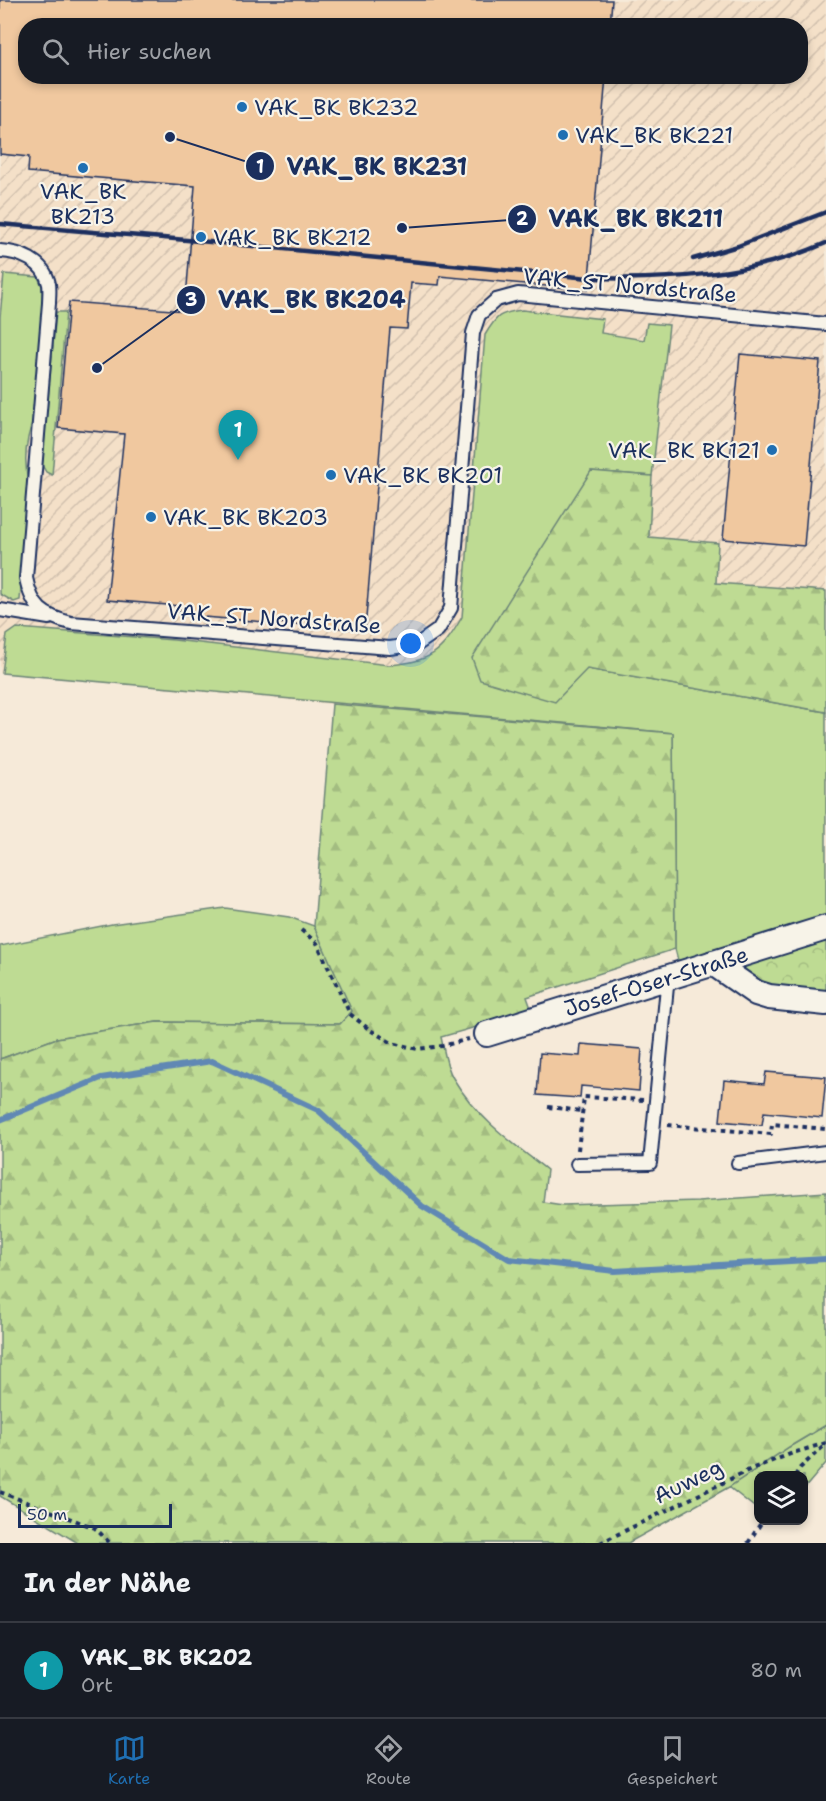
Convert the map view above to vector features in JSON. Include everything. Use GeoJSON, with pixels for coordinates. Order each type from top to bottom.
{"type":"FeatureCollection","features":[{"type":"Feature","properties":{"kind":"street","name":"Josef-Oser-Straße"},"geometry":{"type":"LineString","coordinates":[[487,1034],[826,928]]}},
{"type":"Feature","properties":{"kind":"street"},"geometry":{"type":"LineString","coordinates":[[713,963],[756,993],[769,998],[826,1003]]}},
{"type":"Feature","properties":{"kind":"lane"},"geometry":{"type":"LineString","coordinates":[[0,251],[28,257],[41,268],[49,283],[26,578],[29,596],[38,608],[52,618]]}},
{"type":"Feature","properties":{"kind":"lane","name":"VAK_ST Nordstraße"},"geometry":{"type":"LineString","coordinates":[[0,610],[71,623],[390,648],[418,644],[438,630],[451,608],[473,333],[479,315],[496,300],[518,294],[826,324]]}},
{"type":"Feature","properties":{"kind":"lane"},"geometry":{"type":"LineString","coordinates":[[576,1164],[650,1163],[668,976]]}},
{"type":"Feature","properties":{"kind":"lane"},"geometry":{"type":"LineString","coordinates":[[738,1163],[826,1152]]}},
{"type":"Feature","properties":{"kind":"path"},"geometry":{"type":"LineString","coordinates":[[301,930],[317,943],[350,1014],[370,1030],[392,1043],[418,1049],[442,1047],[487,1034]]}},
{"type":"Feature","properties":{"kind":"path"},"geometry":{"type":"LineString","coordinates":[[576,1164],[584,1097],[656,1101]]}},
{"type":"Feature","properties":{"kind":"path"},"geometry":{"type":"LineString","coordinates":[[548,1107],[582,1111]]}},
{"type":"Feature","properties":{"kind":"path"},"geometry":{"type":"LineString","coordinates":[[654,1124],[771,1134],[772,1124],[826,1129]]}},
{"type":"Feature","properties":{"kind":"path"},"geometry":{"type":"LineString","coordinates":[[798,1471],[826,1444]]}},
{"type":"Feature","properties":{"kind":"path","name":"Auweg"},"geometry":{"type":"LineString","coordinates":[[600,1543],[751,1469],[793,1453],[826,1444]]}},
{"type":"Feature","properties":{"kind":"path"},"geometry":{"type":"LineString","coordinates":[[0,1492],[95,1528],[110,1543]]}},
{"type":"Feature","properties":{"kind":"path"},"geometry":{"type":"LineString","coordinates":[[748,1543],[761,1525]]}},
{"type":"Feature","properties":{"kind":"shaded area"},"geometry":{"type":"Polygon","coordinates":[[[0,0],[826,0],[826,747],[0,673],[0,0]]]}},
{"type":"Feature","properties":{"kind":"green space"},"geometry":{"type":"Polygon","coordinates":[[[4,274],[38,277],[42,286],[43,316],[35,415],[26,450],[29,486],[20,600],[14,602],[0,594],[0,317],[4,274]]]}},
{"type":"Feature","properties":{"kind":"green space"},"geometry":{"type":"Polygon","coordinates":[[[522,310],[603,319],[601,333],[644,340],[647,323],[669,325],[652,476],[591,471],[587,669],[826,712],[826,919],[679,964],[675,949],[673,733],[2,673],[7,635],[17,628],[174,640],[389,665],[415,661],[433,653],[448,640],[462,617],[485,335],[499,316],[522,310]]]}},
{"type":"Feature","properties":{"kind":"green space"},"geometry":{"type":"Polygon","coordinates":[[[56,312],[66,312],[52,475],[46,472],[42,465],[56,312]]]}},
{"type":"Feature","properties":{"kind":"green space"},"geometry":{"type":"Polygon","coordinates":[[[591,471],[652,476],[649,537],[718,543],[716,583],[826,591],[826,712],[587,669],[555,702],[480,680],[472,658],[591,471]]]}},
{"type":"Feature","properties":{"kind":"green space"},"geometry":{"type":"Polygon","coordinates":[[[332,704],[673,733],[675,949],[527,997],[532,1011],[441,1037],[451,1074],[472,1105],[495,1128],[547,1170],[543,1202],[563,1205],[698,1201],[826,1192],[826,1425],[729,1487],[628,1543],[78,1543],[0,1496],[0,1059],[57,1038],[157,1022],[340,1024],[352,1011],[314,926],[332,704]]]}},
{"type":"Feature","properties":{"kind":"green space"},"geometry":{"type":"Polygon","coordinates":[[[225,908],[289,917],[314,926],[353,1011],[340,1024],[157,1022],[57,1038],[0,1059],[0,946],[112,924],[225,908]]]}},
{"type":"Feature","properties":{"kind":"green space"},"geometry":{"type":"Polygon","coordinates":[[[826,937],[826,996],[770,991],[745,975],[746,965],[826,937]]]}},
{"type":"Feature","properties":{"kind":"green space"},"geometry":{"type":"Polygon","coordinates":[[[826,1425],[826,1463],[808,1484],[808,1471],[754,1471],[754,1507],[729,1487],[789,1447],[826,1425]]]}},
{"type":"Feature","properties":{"kind":"building"},"geometry":{"type":"Polygon","coordinates":[[[0,0],[612,0],[611,18],[18,18],[18,84],[605,84],[588,290],[440,276],[439,285],[411,283],[407,329],[390,328],[365,630],[179,615],[180,606],[107,600],[124,434],[58,428],[69,302],[185,311],[195,186],[28,172],[29,157],[0,154],[0,0]]]}},
{"type":"Feature","properties":{"kind":"building","name":"VAK_BK BK121"},"geometry":{"type":"Polygon","coordinates":[[[740,354],[820,361],[804,546],[723,539],[740,354]]]}},
{"type":"Feature","properties":{"kind":"building"},"geometry":{"type":"Polygon","coordinates":[[[581,1044],[642,1049],[639,1091],[581,1086],[580,1098],[537,1095],[540,1053],[580,1056],[581,1044]]]}},
{"type":"Feature","properties":{"kind":"building"},"geometry":{"type":"Polygon","coordinates":[[[766,1072],[826,1077],[822,1118],[764,1112],[762,1125],[720,1121],[724,1080],[764,1084],[766,1072]]]}},
{"type":"Feature","properties":{"kind":"waterway"},"geometry":{"type":"LineString","coordinates":[[0,1120],[101,1078],[212,1061],[318,1110],[422,1206],[509,1259],[615,1271],[826,1259]]}},
{"type":"Feature","properties":{"kind":"railway"},"geometry":{"type":"LineString","coordinates":[[693,259],[738,246],[826,212]]}},
{"type":"Feature","properties":{"kind":"railway"},"geometry":{"type":"LineString","coordinates":[[0,224],[589,278],[650,278],[710,274],[769,263],[826,243]]}},
{"type":"Feature","properties":{"kind":"place","name":"VAK_BK BK232"},"geometry":{"type":"Point","coordinates":[242,107]}},
{"type":"Feature","properties":{"kind":"place","name":"VAK_BK BK221"},"geometry":{"type":"Point","coordinates":[563,135]}},
{"type":"Feature","properties":{"kind":"place","name":"VAK_BK BK231"},"geometry":{"type":"Point","coordinates":[170,137]}},
{"type":"Feature","properties":{"kind":"place","name":"VAK_BK BK213"},"geometry":{"type":"Point","coordinates":[83,168]}},
{"type":"Feature","properties":{"kind":"place","name":"VAK_BK BK211"},"geometry":{"type":"Point","coordinates":[402,228]}},
{"type":"Feature","properties":{"kind":"place","name":"VAK_BK BK212"},"geometry":{"type":"Point","coordinates":[201,237]}},
{"type":"Feature","properties":{"kind":"place","name":"VAK_BK BK204"},"geometry":{"type":"Point","coordinates":[97,368]}},
{"type":"Feature","properties":{"kind":"place","name":"VAK_BK BK121"},"geometry":{"type":"Point","coordinates":[772,450]}},
{"type":"Feature","properties":{"kind":"place","name":"VAK_BK BK202"},"geometry":{"type":"Point","coordinates":[238,460]}},
{"type":"Feature","properties":{"kind":"place","name":"VAK_BK BK201"},"geometry":{"type":"Point","coordinates":[331,475]}},
{"type":"Feature","properties":{"kind":"place","name":"VAK_BK BK203"},"geometry":{"type":"Point","coordinates":[151,517]}}]}
